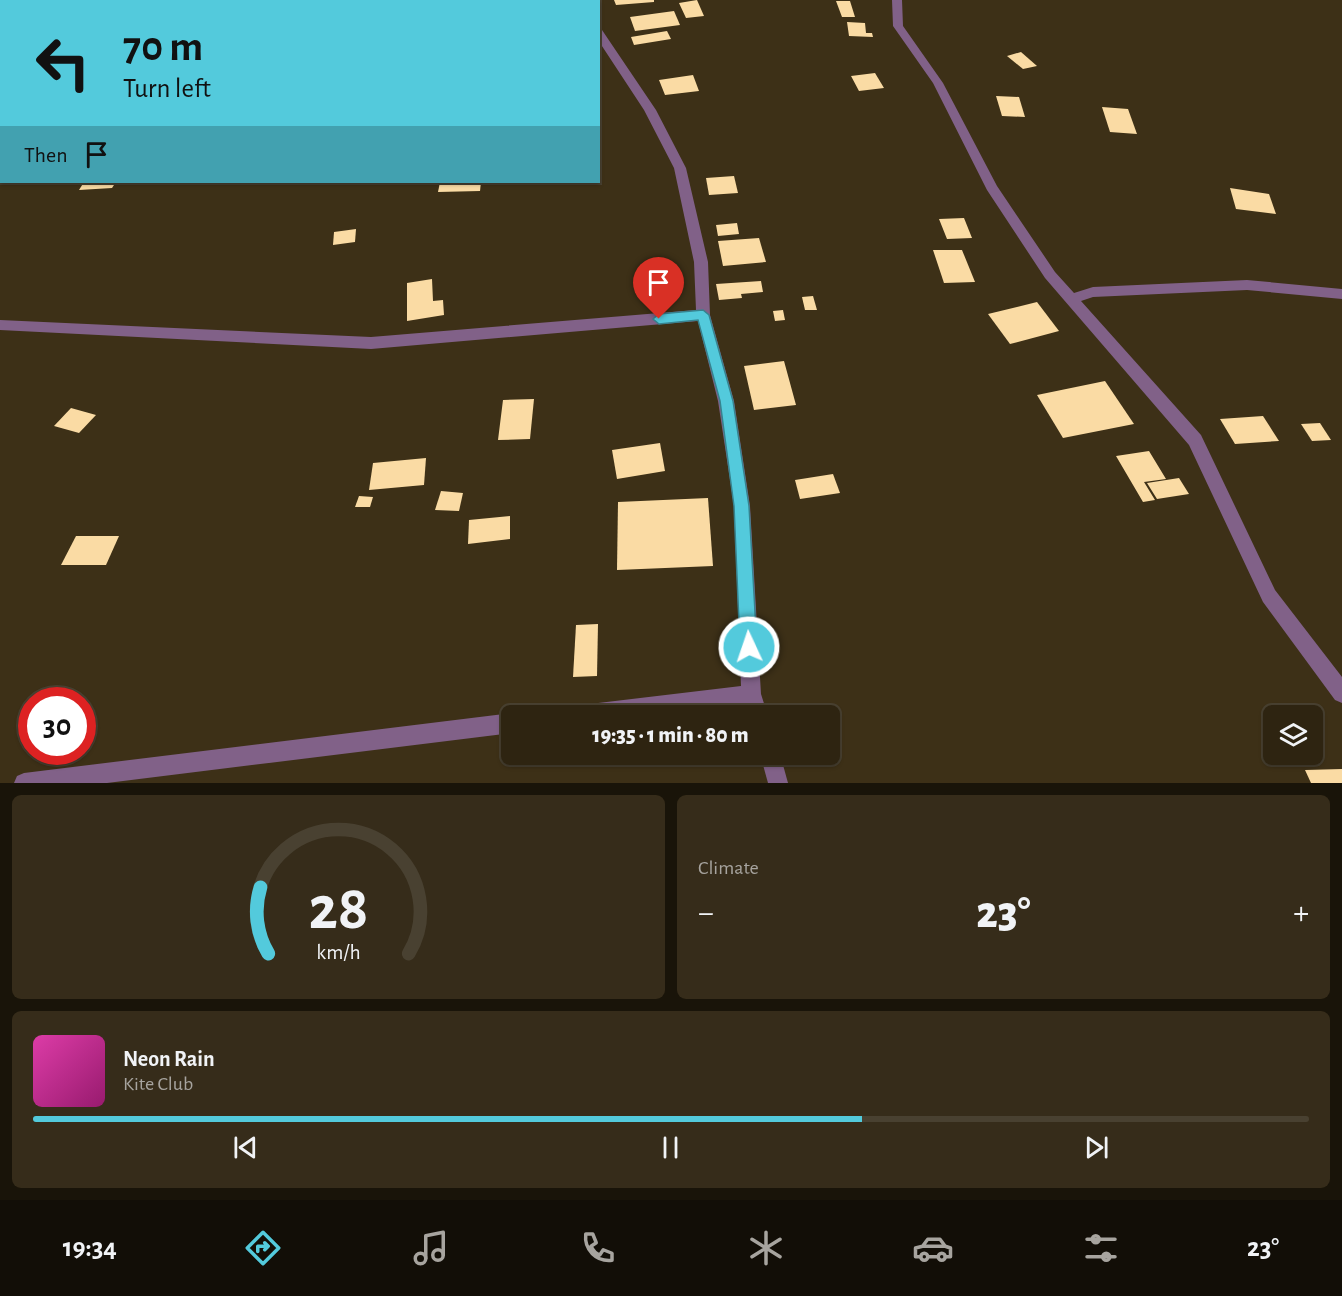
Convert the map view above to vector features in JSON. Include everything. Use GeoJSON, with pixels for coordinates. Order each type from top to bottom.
{"type":"FeatureCollection","features":[{"type":"Feature","properties":{"kind":"street"},"geometry":{"type":"LineString","coordinates":[[897,0],[898,26],[938,83],[990,187],[1050,274],[1195,440],[1269,596],[1342,693]]}},
{"type":"Feature","properties":{"kind":"street"},"geometry":{"type":"LineString","coordinates":[[600,35],[650,110],[681,168],[701,262],[703,315],[726,401],[742,506],[751,694],[754,705]]}},
{"type":"Feature","properties":{"kind":"street"},"geometry":{"type":"LineString","coordinates":[[1072,299],[1093,292],[1247,285],[1342,294]]}},
{"type":"Feature","properties":{"kind":"street"},"geometry":{"type":"LineString","coordinates":[[0,325],[371,343],[703,315]]}},
{"type":"Feature","properties":{"kind":"street"},"geometry":{"type":"LineString","coordinates":[[662,705],[751,694]]}},
{"type":"Feature","properties":{"kind":"street"},"geometry":{"type":"LineString","coordinates":[[24,783],[501,724]]}},
{"type":"Feature","properties":{"kind":"street"},"geometry":{"type":"LineString","coordinates":[[773,765],[778,783]]}},
{"type":"Feature","properties":{"kind":"building"},"geometry":{"type":"Polygon","coordinates":[[[614,0],[654,0],[654,2],[616,5],[614,0]]]}},
{"type":"Feature","properties":{"kind":"building"},"geometry":{"type":"Polygon","coordinates":[[[697,0],[704,16],[686,18],[679,3],[697,0]]]}},
{"type":"Feature","properties":{"kind":"building"},"geometry":{"type":"Polygon","coordinates":[[[836,1],[850,1],[855,17],[842,17],[836,1]]]}},
{"type":"Feature","properties":{"kind":"building"},"geometry":{"type":"Polygon","coordinates":[[[674,11],[680,25],[635,31],[630,17],[674,11]]]}},
{"type":"Feature","properties":{"kind":"building"},"geometry":{"type":"Polygon","coordinates":[[[847,22],[865,23],[866,33],[872,33],[873,37],[849,36],[847,22]]]}},
{"type":"Feature","properties":{"kind":"building"},"geometry":{"type":"Polygon","coordinates":[[[667,31],[671,39],[634,45],[631,37],[667,31]]]}},
{"type":"Feature","properties":{"kind":"building"},"geometry":{"type":"Polygon","coordinates":[[[1021,52],[1037,66],[1023,69],[1007,56],[1021,52]]]}},
{"type":"Feature","properties":{"kind":"building"},"geometry":{"type":"Polygon","coordinates":[[[875,73],[884,88],[859,91],[851,76],[875,73]]]}},
{"type":"Feature","properties":{"kind":"building"},"geometry":{"type":"Polygon","coordinates":[[[693,75],[699,91],[665,95],[659,80],[693,75]]]}},
{"type":"Feature","properties":{"kind":"building"},"geometry":{"type":"Polygon","coordinates":[[[996,96],[1019,97],[1025,117],[1002,116],[996,96]]]}},
{"type":"Feature","properties":{"kind":"building"},"geometry":{"type":"Polygon","coordinates":[[[1102,107],[1128,109],[1137,134],[1110,132],[1102,107]]]}},
{"type":"Feature","properties":{"kind":"building"},"geometry":{"type":"Polygon","coordinates":[[[734,176],[738,193],[709,195],[706,178],[734,176]]]}},
{"type":"Feature","properties":{"kind":"building"},"geometry":{"type":"Polygon","coordinates":[[[83,183],[115,183],[112,188],[79,190],[83,183]]]}},
{"type":"Feature","properties":{"kind":"building"},"geometry":{"type":"Polygon","coordinates":[[[440,183],[481,183],[480,191],[438,192],[440,183]]]}},
{"type":"Feature","properties":{"kind":"building"},"geometry":{"type":"Polygon","coordinates":[[[1230,188],[1269,194],[1276,214],[1236,209],[1230,188]]]}},
{"type":"Feature","properties":{"kind":"building"},"geometry":{"type":"Polygon","coordinates":[[[964,218],[972,238],[947,239],[939,219],[964,218]]]}},
{"type":"Feature","properties":{"kind":"building"},"geometry":{"type":"Polygon","coordinates":[[[737,223],[739,234],[718,236],[716,225],[737,223]]]}},
{"type":"Feature","properties":{"kind":"building"},"geometry":{"type":"Polygon","coordinates":[[[356,229],[355,242],[333,245],[334,232],[356,229]]]}},
{"type":"Feature","properties":{"kind":"building"},"geometry":{"type":"Polygon","coordinates":[[[759,238],[766,262],[723,266],[718,241],[759,238]]]}},
{"type":"Feature","properties":{"kind":"building"},"geometry":{"type":"Polygon","coordinates":[[[933,250],[962,250],[975,282],[944,283],[933,250]]]}},
{"type":"Feature","properties":{"kind":"building"},"geometry":{"type":"Polygon","coordinates":[[[432,279],[433,301],[443,300],[444,315],[407,321],[407,283],[432,279]]]}},
{"type":"Feature","properties":{"kind":"building"},"geometry":{"type":"Polygon","coordinates":[[[761,281],[763,292],[741,294],[742,298],[719,300],[716,284],[761,281]]]}},
{"type":"Feature","properties":{"kind":"building"},"geometry":{"type":"Polygon","coordinates":[[[813,296],[817,310],[805,310],[802,297],[813,296]]]}},
{"type":"Feature","properties":{"kind":"building"},"geometry":{"type":"Polygon","coordinates":[[[1037,302],[1059,331],[1010,344],[988,314],[1037,302]]]}},
{"type":"Feature","properties":{"kind":"building"},"geometry":{"type":"Polygon","coordinates":[[[783,310],[785,320],[775,321],[773,311],[783,310]]]}},
{"type":"Feature","properties":{"kind":"building"},"geometry":{"type":"Polygon","coordinates":[[[784,361],[796,405],[754,410],[744,366],[784,361]]]}},
{"type":"Feature","properties":{"kind":"building"},"geometry":{"type":"Polygon","coordinates":[[[1105,381],[1134,424],[1063,438],[1037,395],[1105,381]]]}},
{"type":"Feature","properties":{"kind":"building"},"geometry":{"type":"Polygon","coordinates":[[[534,399],[530,439],[498,440],[503,400],[534,399]]]}},
{"type":"Feature","properties":{"kind":"building"},"geometry":{"type":"Polygon","coordinates":[[[71,408],[96,415],[79,433],[54,426],[71,408]]]}},
{"type":"Feature","properties":{"kind":"building"},"geometry":{"type":"Polygon","coordinates":[[[1263,416],[1279,441],[1235,444],[1220,419],[1263,416]]]}},
{"type":"Feature","properties":{"kind":"building"},"geometry":{"type":"Polygon","coordinates":[[[1320,423],[1331,440],[1312,441],[1301,424],[1320,423]]]}},
{"type":"Feature","properties":{"kind":"building"},"geometry":{"type":"Polygon","coordinates":[[[660,443],[665,471],[617,479],[612,450],[660,443]]]}},
{"type":"Feature","properties":{"kind":"building"},"geometry":{"type":"Polygon","coordinates":[[[1149,451],[1166,479],[1144,482],[1155,500],[1143,502],[1116,456],[1149,451]]]}},
{"type":"Feature","properties":{"kind":"building"},"geometry":{"type":"Polygon","coordinates":[[[426,458],[424,485],[369,490],[373,463],[426,458]]]}},
{"type":"Feature","properties":{"kind":"building"},"geometry":{"type":"Polygon","coordinates":[[[833,474],[840,493],[800,499],[795,480],[833,474]]]}},
{"type":"Feature","properties":{"kind":"building"},"geometry":{"type":"Polygon","coordinates":[[[1179,478],[1189,494],[1157,499],[1147,483],[1179,478]]]}},
{"type":"Feature","properties":{"kind":"building"},"geometry":{"type":"Polygon","coordinates":[[[441,491],[463,493],[459,511],[435,510],[441,491]]]}},
{"type":"Feature","properties":{"kind":"building"},"geometry":{"type":"Polygon","coordinates":[[[359,496],[373,497],[370,507],[355,507],[359,496]]]}},
{"type":"Feature","properties":{"kind":"building"},"geometry":{"type":"Polygon","coordinates":[[[708,498],[713,566],[617,570],[618,502],[708,498]]]}},
{"type":"Feature","properties":{"kind":"building"},"geometry":{"type":"Polygon","coordinates":[[[510,516],[510,539],[468,544],[469,520],[510,516]]]}},
{"type":"Feature","properties":{"kind":"building"},"geometry":{"type":"Polygon","coordinates":[[[76,536],[119,536],[106,565],[61,565],[76,536]]]}},
{"type":"Feature","properties":{"kind":"building"},"geometry":{"type":"Polygon","coordinates":[[[598,624],[597,676],[573,677],[576,625],[598,624]]]}},
{"type":"Feature","properties":{"kind":"building"},"geometry":{"type":"Polygon","coordinates":[[[1342,769],[1342,783],[1311,783],[1305,770],[1342,769]]]}},
{"type":"Feature","properties":{"kind":"route"},"geometry":{"type":"LineString","coordinates":[[659,319],[703,315],[726,401],[742,506],[749,647]]}}]}
